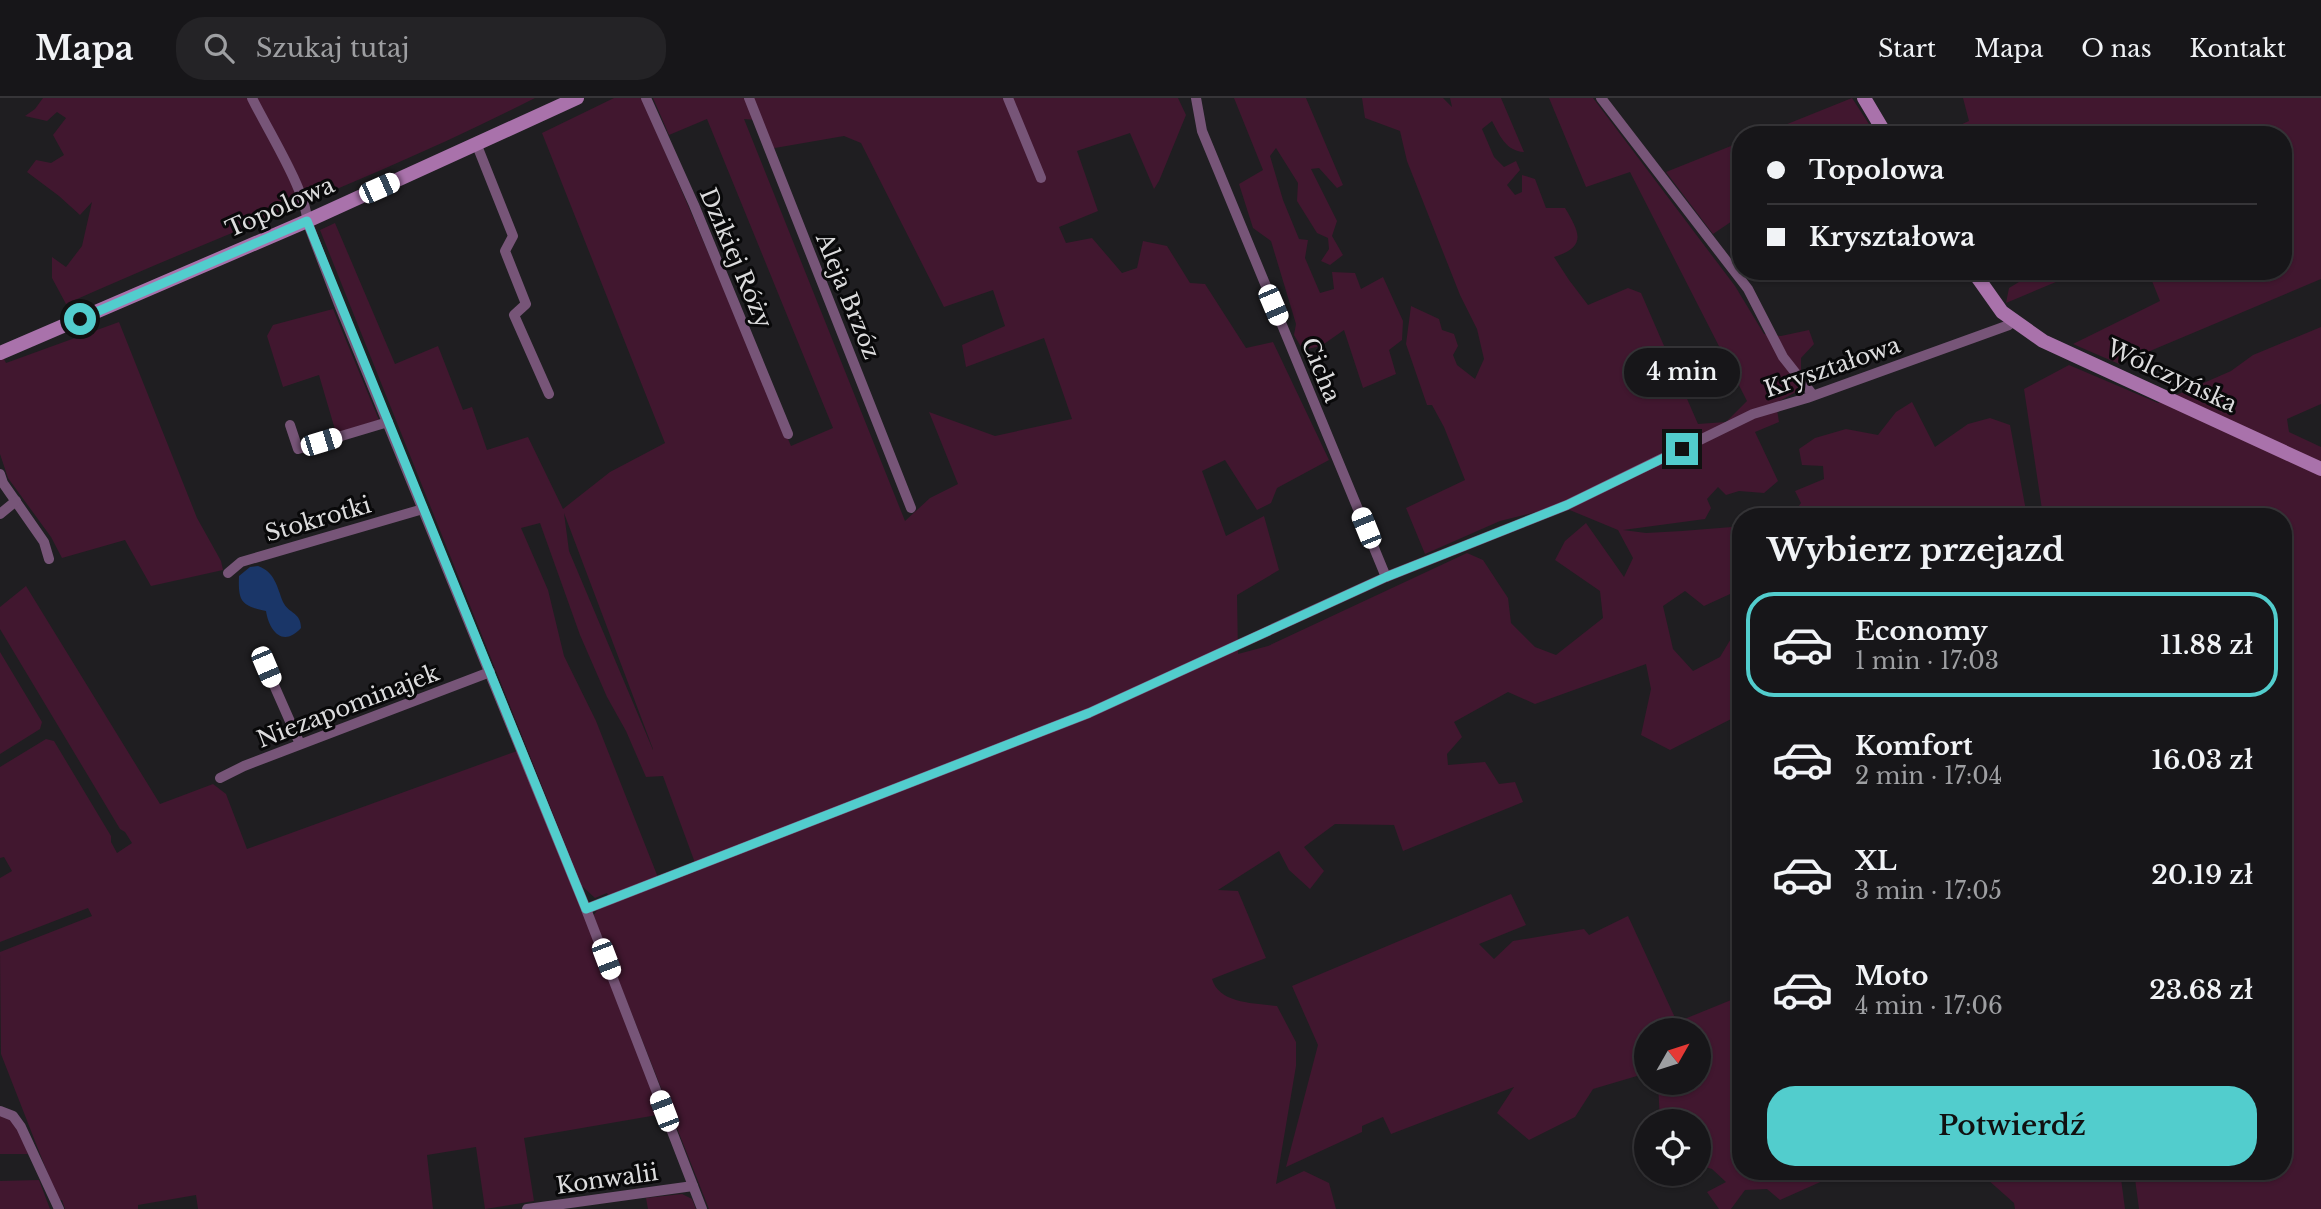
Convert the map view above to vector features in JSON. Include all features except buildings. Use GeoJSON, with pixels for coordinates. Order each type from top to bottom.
{"type":"FeatureCollection","features":[{"type":"Feature","properties":{"kind":"street"},"geometry":{"type":"LineString","coordinates":[[252,98],[296,182],[307,211],[307,221],[586,909],[702,1209]]}},
{"type":"Feature","properties":{"kind":"street","name":"Topolowa"},"geometry":{"type":"LineString","coordinates":[[0,353],[307,221],[577,98]]}},
{"type":"Feature","properties":{"kind":"street","name":"Dzikiej Róży"},"geometry":{"type":"LineString","coordinates":[[646,98],[694,205],[788,433]]}},
{"type":"Feature","properties":{"kind":"street","name":"Aleja Brzóz"},"geometry":{"type":"LineString","coordinates":[[749,98],[911,508]]}},
{"type":"Feature","properties":{"kind":"street"},"geometry":{"type":"LineString","coordinates":[[1008,98],[1041,178]]}},
{"type":"Feature","properties":{"kind":"street","name":"Cicha"},"geometry":{"type":"LineString","coordinates":[[1196,98],[1202,131],[1386,577]]}},
{"type":"Feature","properties":{"kind":"street"},"geometry":{"type":"LineString","coordinates":[[1601,98],[1732,268]]}},
{"type":"Feature","properties":{"kind":"street"},"geometry":{"type":"LineString","coordinates":[[1864,98],[1881,126]]}},
{"type":"Feature","properties":{"kind":"street"},"geometry":{"type":"LineString","coordinates":[[477,143],[513,236],[505,251],[526,304],[514,315],[549,394]]}},
{"type":"Feature","properties":{"kind":"street"},"geometry":{"type":"LineString","coordinates":[[1741,280],[1783,357],[1813,395]]}},
{"type":"Feature","properties":{"kind":"street","name":"Wólczyńska"},"geometry":{"type":"LineString","coordinates":[[1979,280],[2008,320],[2042,341],[2321,469]]}},
{"type":"Feature","properties":{"kind":"street","name":"Kryształowa"},"geometry":{"type":"LineString","coordinates":[[586,909],[1089,713],[1386,577],[1567,505],[1753,414],[1813,395],[2008,320]]}},
{"type":"Feature","properties":{"kind":"street"},"geometry":{"type":"LineString","coordinates":[[290,425],[298,449],[388,422]]}},
{"type":"Feature","properties":{"kind":"street"},"geometry":{"type":"LineString","coordinates":[[0,474],[44,542],[49,559]]}},
{"type":"Feature","properties":{"kind":"street"},"geometry":{"type":"LineString","coordinates":[[0,514],[16,501]]}},
{"type":"Feature","properties":{"kind":"street","name":"Stokrotki"},"geometry":{"type":"LineString","coordinates":[[228,573],[241,562],[423,509]]}},
{"type":"Feature","properties":{"kind":"street"},"geometry":{"type":"LineString","coordinates":[[266,667],[299,744]]}},
{"type":"Feature","properties":{"kind":"street","name":"Niezapominajek"},"geometry":{"type":"LineString","coordinates":[[220,778],[299,744],[490,672]]}},
{"type":"Feature","properties":{"kind":"street"},"geometry":{"type":"LineString","coordinates":[[0,1111],[13,1116],[21,1127],[59,1209]]}},
{"type":"Feature","properties":{"kind":"street","name":"Konwalii"},"geometry":{"type":"LineString","coordinates":[[527,1209],[693,1186]]}},
{"type":"Feature","properties":{"kind":"shaded area"},"geometry":{"type":"Polygon","coordinates":[[[43,98],[535,98],[361,179],[66,304],[52,278],[52,257],[66,267],[82,246],[92,202],[80,215],[27,172],[36,160],[51,163],[64,155],[53,135],[66,118],[57,112],[47,121],[25,116],[35,109],[43,98]]]}},
{"type":"Feature","properties":{"kind":"shaded area"},"geometry":{"type":"Polygon","coordinates":[[[614,98],[642,98],[791,446],[833,428],[707,119],[669,135],[653,98],[1178,98],[1186,115],[1154,189],[1130,133],[1077,151],[1098,211],[1059,227],[1066,243],[1092,238],[1122,273],[1137,268],[1143,241],[1167,246],[1190,283],[1205,284],[1246,348],[1273,342],[1329,460],[1277,488],[1271,503],[1257,510],[1225,460],[1202,471],[1226,536],[1264,516],[1279,570],[1237,595],[1238,654],[1268,646],[1467,553],[1483,560],[1508,598],[1511,623],[1535,647],[1556,655],[1603,618],[1600,591],[1555,560],[1565,541],[1586,523],[1624,577],[1633,558],[1618,530],[1560,506],[1500,521],[1425,554],[1406,508],[1465,480],[1444,427],[1432,405],[1427,405],[1406,344],[1411,306],[1439,319],[1442,330],[1454,334],[1458,346],[1453,355],[1457,365],[1475,379],[1484,359],[1477,329],[1460,295],[1407,161],[1400,131],[1365,118],[1362,98],[1443,98],[1452,107],[1450,98],[1501,98],[1524,152],[1508,146],[1492,121],[1482,129],[1494,157],[1504,167],[1516,161],[1520,170],[1507,185],[1515,195],[1522,192],[1522,175],[1535,179],[1546,208],[1565,208],[1577,232],[1576,244],[1572,249],[1554,257],[1588,305],[1628,288],[1641,293],[1698,424],[1726,422],[1747,401],[1630,172],[1586,187],[1549,98],[1593,98],[1735,286],[1764,334],[1781,336],[1809,330],[1814,344],[1801,358],[1801,389],[1776,403],[1779,422],[1755,432],[1778,481],[1764,493],[1739,491],[1726,495],[1718,487],[1707,499],[1711,508],[1705,519],[1623,530],[1646,533],[1732,527],[1732,593],[1704,606],[1685,591],[1663,606],[1673,649],[1693,671],[1720,657],[1732,637],[1732,719],[1670,750],[1641,735],[1651,689],[1646,664],[1535,704],[1508,692],[1454,722],[1462,737],[1447,754],[1448,765],[1485,762],[1499,784],[1515,782],[1523,802],[1403,851],[1394,825],[1335,824],[1304,847],[1324,871],[1310,889],[1289,870],[1279,851],[1218,890],[1238,891],[1266,958],[1212,979],[1216,987],[1230,998],[1239,1001],[1277,1006],[1296,1042],[1296,1066],[1276,1184],[1304,1171],[1329,1183],[1336,1209],[709,1209],[593,916],[599,908],[612,903],[607,893],[595,898],[582,886],[320,230],[335,223],[395,364],[438,346],[463,410],[472,407],[487,450],[528,437],[563,509],[610,472],[665,443],[542,133],[614,98]],[[744,119],[905,521],[930,498],[958,484],[929,412],[995,436],[1072,419],[1044,338],[966,367],[962,345],[1005,326],[993,290],[944,307],[861,143],[844,136],[769,149],[756,120],[744,119]],[[564,513],[569,551],[653,750],[564,513]],[[540,523],[521,528],[548,590],[564,656],[596,721],[661,885],[698,871],[663,776],[646,777],[626,731],[607,697],[580,635],[540,523]]]}},
{"type":"Feature","properties":{"kind":"shaded area"},"geometry":{"type":"Polygon","coordinates":[[[1234,98],[1306,98],[1343,185],[1337,188],[1319,168],[1311,169],[1337,221],[1332,236],[1343,255],[1330,265],[1321,261],[1329,249],[1328,238],[1317,233],[1297,201],[1298,183],[1276,148],[1270,156],[1283,200],[1299,239],[1308,240],[1305,258],[1320,293],[1334,289],[1332,272],[1355,273],[1361,289],[1383,277],[1403,321],[1402,340],[1389,350],[1396,374],[1363,388],[1344,330],[1321,346],[1303,350],[1294,335],[1296,324],[1271,241],[1253,228],[1239,184],[1263,170],[1234,98]]]}},
{"type":"Feature","properties":{"kind":"shaded area"},"geometry":{"type":"Polygon","coordinates":[[[1852,98],[1870,126],[1782,126],[1852,98]]]}},
{"type":"Feature","properties":{"kind":"shaded area"},"geometry":{"type":"Polygon","coordinates":[[[1963,98],[2321,98],[2321,279],[2119,364],[2073,344],[2160,301],[2152,280],[2292,280],[2292,126],[1958,126],[1969,121],[1963,98]]]}},
{"type":"Feature","properties":{"kind":"shaded area"},"geometry":{"type":"Polygon","coordinates":[[[1732,146],[1732,221],[1713,234],[1666,172],[1732,146]]]}},
{"type":"Feature","properties":{"kind":"shaded area"},"geometry":{"type":"Polygon","coordinates":[[[2022,280],[2061,280],[2006,303],[2009,288],[2022,280]]]}},
{"type":"Feature","properties":{"kind":"shaded area"},"geometry":{"type":"Polygon","coordinates":[[[333,309],[379,420],[336,433],[319,375],[283,387],[267,336],[273,325],[333,309]]]}},
{"type":"Feature","properties":{"kind":"shaded area"},"geometry":{"type":"Polygon","coordinates":[[[119,322],[197,518],[221,561],[223,570],[151,586],[125,540],[62,558],[51,537],[8,478],[0,454],[0,351],[6,363],[119,322]]]}},
{"type":"Feature","properties":{"kind":"shaded area"},"geometry":{"type":"Polygon","coordinates":[[[2321,327],[2321,404],[2287,419],[2289,432],[2321,447],[2321,1209],[2139,1209],[2135,1180],[2292,1180],[2292,508],[2042,508],[2024,389],[2069,365],[2158,403],[2231,371],[2253,355],[2321,327]]]}},
{"type":"Feature","properties":{"kind":"shaded area"},"geometry":{"type":"Polygon","coordinates":[[[1912,402],[1935,447],[1968,424],[1990,418],[2010,425],[2026,508],[1798,508],[1801,503],[1795,491],[1824,479],[1823,466],[1802,465],[1799,449],[1815,438],[1846,429],[1878,435],[1896,412],[1912,402]]]}},
{"type":"Feature","properties":{"kind":"shaded area"},"geometry":{"type":"Polygon","coordinates":[[[26,586],[160,804],[213,784],[226,794],[247,849],[517,751],[583,909],[663,1114],[524,1138],[534,1201],[485,1209],[476,1147],[427,1155],[433,1209],[198,1209],[196,1195],[138,1205],[138,1209],[65,1209],[62,1200],[58,1200],[1,1054],[0,952],[92,916],[88,908],[0,942],[0,878],[12,871],[4,857],[0,858],[0,767],[46,739],[54,741],[111,836],[117,853],[132,843],[120,829],[0,629],[0,607],[26,586]]]}},
{"type":"Feature","properties":{"kind":"shaded area"},"geometry":{"type":"Polygon","coordinates":[[[0,652],[42,722],[40,729],[0,754],[0,652]]]}},
{"type":"Feature","properties":{"kind":"shaded area"},"geometry":{"type":"Polygon","coordinates":[[[1511,894],[1526,925],[1479,944],[1494,959],[1513,941],[1584,929],[1589,935],[1628,916],[1675,1018],[1634,1018],[1634,1077],[1593,1089],[1575,1117],[1529,1140],[1497,1113],[1514,1087],[1391,1134],[1383,1117],[1362,1126],[1362,1132],[1286,1167],[1318,1045],[1292,986],[1511,894]]]}},
{"type":"Feature","properties":{"kind":"shaded area"},"geometry":{"type":"Polygon","coordinates":[[[1732,1000],[1732,1180],[1825,1180],[1780,1200],[1767,1189],[1745,1190],[1731,1209],[1719,1209],[1707,1192],[1726,1182],[1711,1169],[1711,1109],[1659,1109],[1659,1096],[1712,1096],[1712,1018],[1687,1018],[1732,1000]]]}},
{"type":"Feature","properties":{"kind":"shaded area"},"geometry":{"type":"Polygon","coordinates":[[[0,1115],[6,1115],[17,1124],[28,1154],[0,1154],[0,1115]]]}},
{"type":"Feature","properties":{"kind":"shaded area"},"geometry":{"type":"Polygon","coordinates":[[[39,1180],[50,1209],[0,1209],[0,1181],[39,1180]]]}},
{"type":"Feature","properties":{"kind":"shaded area"},"geometry":{"type":"Polygon","coordinates":[[[1988,1180],[2121,1180],[2125,1209],[2015,1209],[2014,1203],[1988,1180]]]}},
{"type":"Feature","properties":{"kind":"shaded area"},"geometry":{"type":"Polygon","coordinates":[[[682,1194],[692,1199],[696,1209],[648,1209],[646,1198],[682,1194]]]}},
{"type":"Feature","properties":{"kind":"water"},"geometry":{"type":"Polygon","coordinates":[[[258,566],[272,576],[285,606],[299,619],[301,628],[288,637],[278,635],[270,625],[266,611],[251,607],[241,597],[239,576],[250,567],[258,566]]]}},
{"type":"Feature","properties":{"kind":"route"},"geometry":{"type":"LineString","coordinates":[[80,319],[307,221],[586,909],[1089,713],[1386,577],[1567,505],[1682,449]]}}]}
